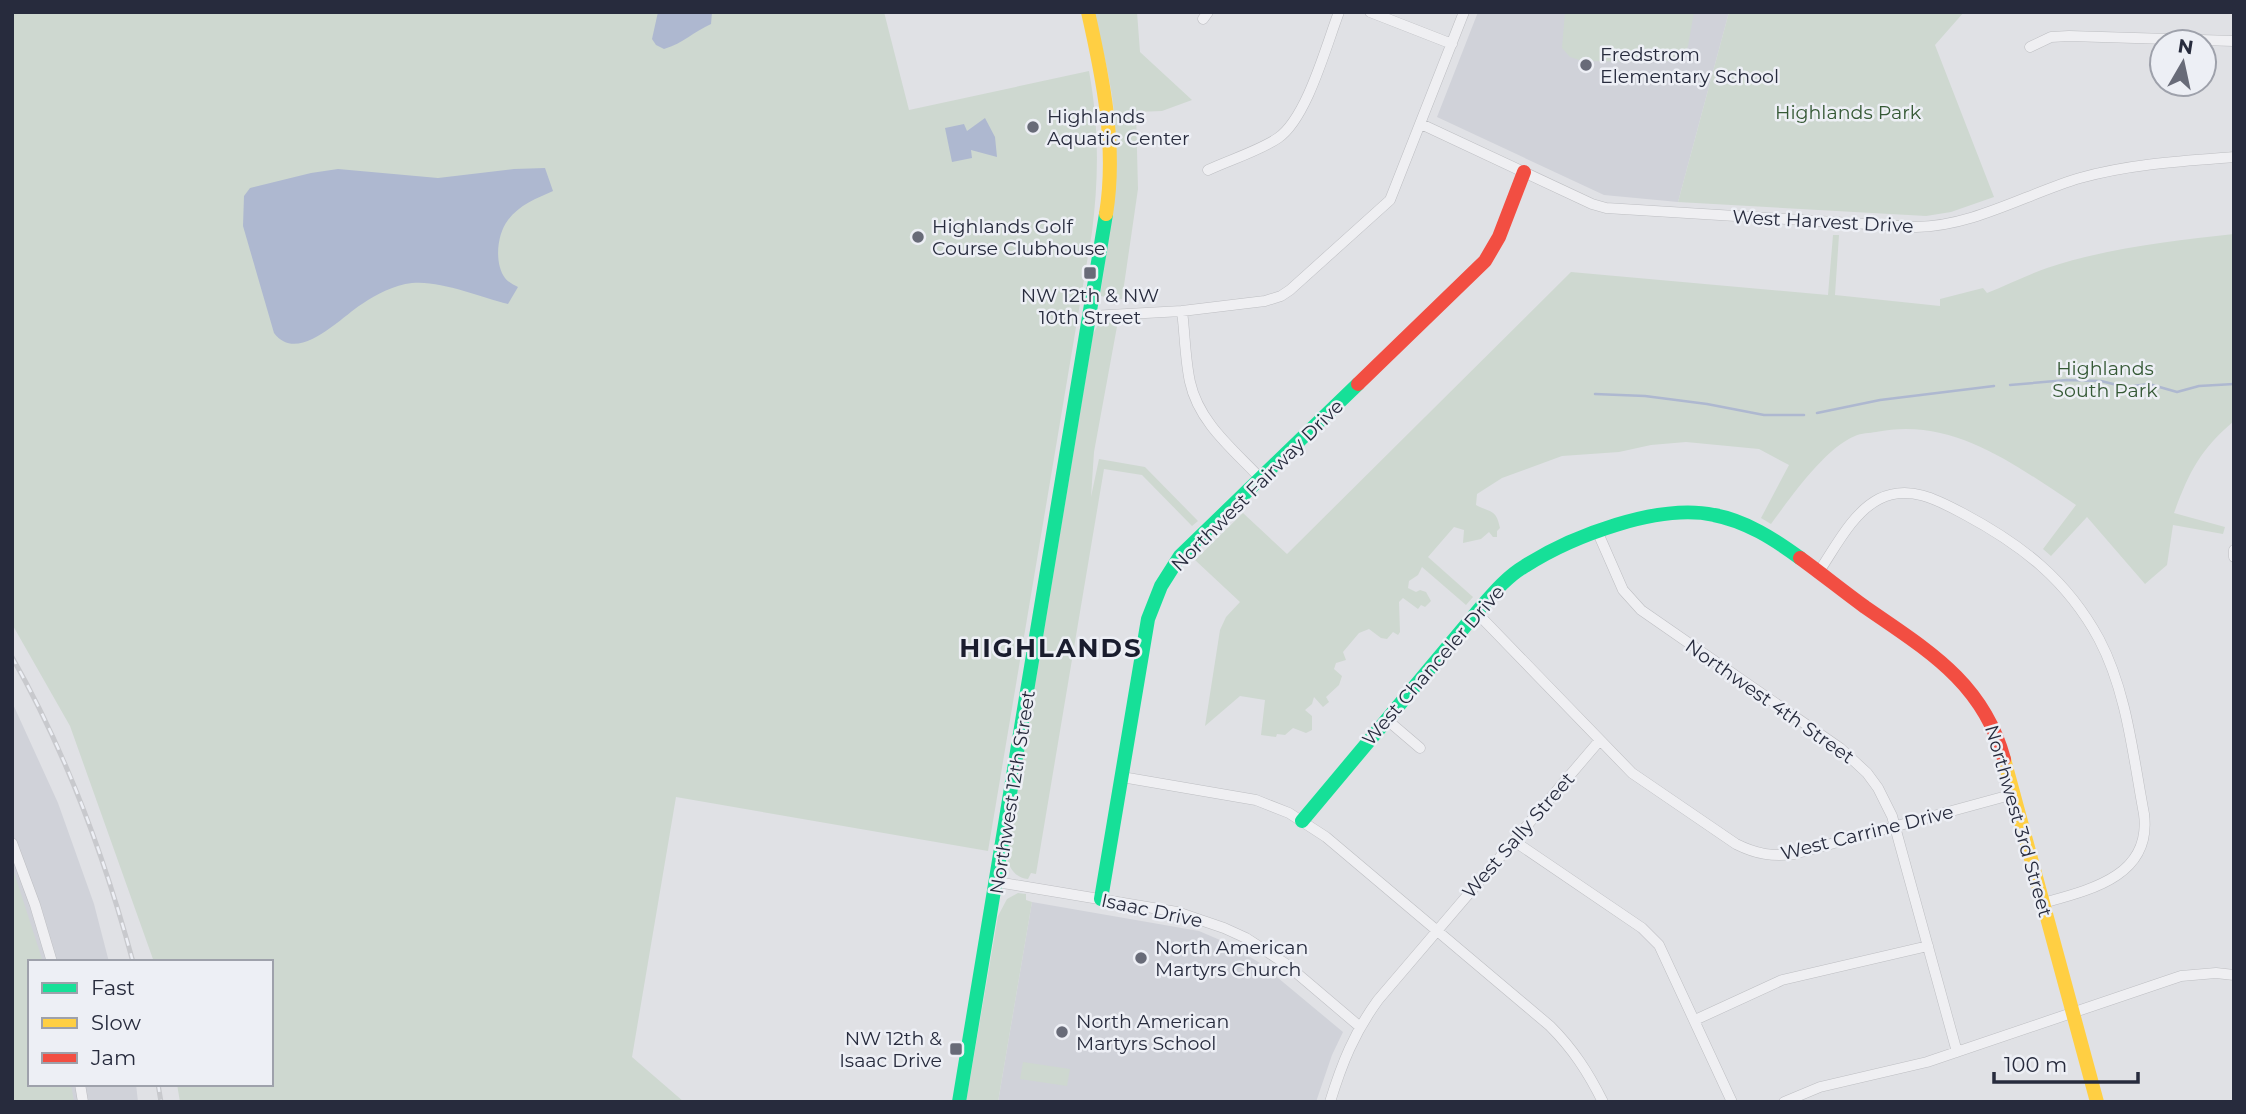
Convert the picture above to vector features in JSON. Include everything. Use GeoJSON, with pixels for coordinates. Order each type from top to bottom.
{"type":"FeatureCollection","features":[{"type":"Feature","properties":{"kind":"street","name":"Northwest 12th Street"},"geometry":{"type":"LineString","coordinates":[[960,1102],[1107,215],[1111,147],[1105,90],[1088,12]]}},
{"type":"Feature","properties":{"kind":"street"},"geometry":{"type":"LineString","coordinates":[[1208,170],[1277,139],[1294,122],[1339,12]]}},
{"type":"Feature","properties":{"kind":"street"},"geometry":{"type":"LineString","coordinates":[[1370,12],[1452,44]]}},
{"type":"Feature","properties":{"kind":"street"},"geometry":{"type":"LineString","coordinates":[[1091,316],[1182,311],[1265,302],[1290,290],[1390,200],[1464,12]]}},
{"type":"Feature","properties":{"kind":"street"},"geometry":{"type":"LineString","coordinates":[[2030,47],[2051,37],[2069,36],[2234,41]]}},
{"type":"Feature","properties":{"kind":"street","name":"West Harvest Drive"},"geometry":{"type":"LineString","coordinates":[[1421,124],[1592,204],[1620,210],[1928,227],[1963,220],[2105,171],[2137,165],[2234,157]]}},
{"type":"Feature","properties":{"kind":"street","name":"Northwest Fairway Drive"},"geometry":{"type":"LineString","coordinates":[[1101,899],[1148,619],[1154,596],[1170,568],[1485,261],[1499,237],[1524,172]]}},
{"type":"Feature","properties":{"kind":"street"},"geometry":{"type":"LineString","coordinates":[[1182,311],[1189,380],[1200,411],[1261,479]]}},
{"type":"Feature","properties":{"kind":"street"},"geometry":{"type":"LineString","coordinates":[[1818,573],[1862,512],[1879,499],[1891,495],[1917,494],[1938,500],[2020,547],[2053,576],[2078,605],[2099,639],[2118,687],[2145,834],[2137,856],[2122,874],[2043,904]]}},
{"type":"Feature","properties":{"kind":"street","name":"West Chanceler Drive"},"geometry":{"type":"LineString","coordinates":[[1302,821],[1476,612],[1507,579],[1524,566],[1564,545],[1667,514],[1692,512],[1718,515],[1748,526],[1764,534],[1818,573]]}},
{"type":"Feature","properties":{"kind":"street","name":"Northwest 4th Street"},"geometry":{"type":"LineString","coordinates":[[1598,533],[1623,590],[1633,603],[1840,748],[1878,788],[1895,827],[1957,1052]]}},
{"type":"Feature","properties":{"kind":"street"},"geometry":{"type":"LineString","coordinates":[[2234,550],[2234,557]]}},
{"type":"Feature","properties":{"kind":"street","name":"Northwest 3rd Street"},"geometry":{"type":"LineString","coordinates":[[1818,573],[1937,656],[1966,683],[1988,715],[1997,734],[2014,794],[2097,1102]]}},
{"type":"Feature","properties":{"kind":"street","name":"West Carrine Drive"},"geometry":{"type":"LineString","coordinates":[[1476,612],[1643,781],[1749,851],[1763,855],[1794,854],[2014,794]]}},
{"type":"Feature","properties":{"kind":"street"},"geometry":{"type":"LineString","coordinates":[[1386,719],[1420,748]]}},
{"type":"Feature","properties":{"kind":"street","name":"West Sally Street"},"geometry":{"type":"LineString","coordinates":[[1330,1102],[1340,1068],[1359,1026],[1436,930],[1600,740]]}},
{"type":"Feature","properties":{"kind":"street"},"geometry":{"type":"LineString","coordinates":[[1122,777],[1256,800],[1279,808],[1302,821],[1344,850],[1562,1038],[1587,1070],[1603,1102]]}},
{"type":"Feature","properties":{"kind":"street"},"geometry":{"type":"LineString","coordinates":[[1514,841],[1652,936],[1668,959],[1732,1102]]}},
{"type":"Feature","properties":{"kind":"street"},"geometry":{"type":"LineString","coordinates":[[12,843],[51,960]]}},
{"type":"Feature","properties":{"kind":"street","name":"Isaac Drive"},"geometry":{"type":"LineString","coordinates":[[997,882],[1189,915],[1246,938],[1286,964],[1359,1026]]}},
{"type":"Feature","properties":{"kind":"street"},"geometry":{"type":"LineString","coordinates":[[1695,1020],[1782,980],[1928,946]]}},
{"type":"Feature","properties":{"kind":"street"},"geometry":{"type":"LineString","coordinates":[[1784,1102],[1820,1087],[1927,1062],[2181,976],[2216,973],[2234,975]]}},
{"type":"Feature","properties":{"kind":"shaded area","name":"Fredstrom Elementary School"},"geometry":{"type":"Polygon","coordinates":[[[1478,12],[1729,12],[1678,202],[1604,195],[1437,117],[1478,12]]]}},
{"type":"Feature","properties":{"kind":"shaded area"},"geometry":{"type":"Polygon","coordinates":[[[12,702],[58,803],[94,904],[108,960],[28,960],[28,1086],[136,1086],[138,1102],[12,1102],[12,702]]]}},
{"type":"Feature","properties":{"kind":"shaded area"},"geometry":{"type":"Polygon","coordinates":[[[1032,902],[1199,931],[1227,943],[1260,963],[1343,1032],[1316,1102],[998,1102],[1032,902]]]}},
{"type":"Feature","properties":{"kind":"green space"},"geometry":{"type":"Polygon","coordinates":[[[12,12],[884,12],[909,110],[1089,71],[1097,152],[1092,232],[988,851],[676,797],[632,1057],[684,1102],[180,1102],[177,1086],[273,1086],[273,960],[153,960],[70,726],[12,624],[12,12]]]}},
{"type":"Feature","properties":{"kind":"green space"},"geometry":{"type":"Polygon","coordinates":[[[1094,12],[1137,12],[1140,52],[1192,100],[1162,111],[1136,112],[1138,189],[1122,299],[1100,296],[1114,188],[1115,124],[1110,82],[1094,12]]]}},
{"type":"Feature","properties":{"kind":"green space"},"geometry":{"type":"Polygon","coordinates":[[[1565,12],[1694,12],[1684,55],[1677,60],[1655,62],[1583,61],[1570,57],[1562,48],[1565,12]]]}},
{"type":"Feature","properties":{"kind":"green space","name":"Highlands Park"},"geometry":{"type":"Polygon","coordinates":[[[1729,12],[1964,12],[1935,45],[1994,197],[1951,212],[1926,216],[1678,202],[1729,12]]]}},
{"type":"Feature","properties":{"kind":"green space","name":"Highlands South Park"},"geometry":{"type":"Polygon","coordinates":[[[2234,234],[2234,421],[2204,452],[2185,485],[2174,513],[2225,527],[2223,534],[2173,525],[2167,565],[2145,584],[2087,517],[2051,556],[2043,549],[2076,505],[2006,460],[1957,438],[1931,431],[1904,429],[1866,433],[1843,442],[1820,462],[1771,524],[1761,518],[1789,465],[1759,449],[1686,442],[1651,445],[1619,452],[1562,456],[1502,478],[1477,494],[1476,505],[1497,517],[1500,528],[1497,537],[1493,537],[1489,532],[1481,539],[1463,543],[1464,530],[1454,527],[1428,557],[1473,597],[1466,605],[1422,567],[1418,575],[1409,581],[1408,588],[1416,592],[1426,592],[1431,601],[1418,609],[1403,598],[1399,602],[1398,635],[1393,632],[1387,639],[1369,629],[1359,633],[1343,652],[1346,660],[1336,663],[1334,669],[1342,676],[1339,685],[1326,697],[1329,702],[1323,707],[1314,697],[1312,704],[1305,710],[1312,716],[1312,730],[1306,733],[1293,728],[1285,735],[1277,734],[1276,737],[1261,735],[1265,700],[1240,696],[1205,726],[1220,630],[1226,617],[1240,602],[1195,560],[1243,513],[1287,554],[1571,272],[1828,295],[1833,235],[1839,235],[1835,295],[1940,306],[1940,299],[1983,288],[1987,293],[2047,268],[2093,255],[2234,234]]]}},
{"type":"Feature","properties":{"kind":"green space"},"geometry":{"type":"Polygon","coordinates":[[[1118,321],[1094,452],[1091,497],[1099,459],[1145,467],[1198,521],[1192,526],[1142,475],[1104,469],[1036,874],[1031,873],[1028,879],[1019,877],[1013,871],[1007,855],[1093,334],[1098,325],[1118,321]]]}},
{"type":"Feature","properties":{"kind":"green space"},"geometry":{"type":"Polygon","coordinates":[[[12,866],[42,960],[28,960],[28,1086],[71,1086],[74,1102],[12,1102],[12,866]]]}},
{"type":"Feature","properties":{"kind":"green space"},"geometry":{"type":"Polygon","coordinates":[[[1018,893],[1026,894],[1026,900],[1032,902],[998,1102],[966,1102],[998,916],[1007,899],[1018,893]]]}},
{"type":"Feature","properties":{"kind":"green space"},"geometry":{"type":"Polygon","coordinates":[[[1023,1062],[1070,1069],[1067,1086],[1020,1079],[1023,1062]]]}},
{"type":"Feature","properties":{"kind":"water"},"geometry":{"type":"Polygon","coordinates":[[[658,12],[712,12],[711,24],[664,49],[652,39],[658,12]]]}},
{"type":"Feature","properties":{"kind":"water"},"geometry":{"type":"Polygon","coordinates":[[[985,118],[995,137],[997,157],[971,150],[972,158],[952,162],[945,128],[964,124],[967,131],[985,118]]]}},
{"type":"Feature","properties":{"kind":"water"},"geometry":{"type":"Polygon","coordinates":[[[545,168],[553,191],[517,210],[501,233],[499,265],[505,278],[518,287],[508,304],[447,286],[412,283],[392,288],[374,297],[307,341],[295,344],[284,341],[274,333],[243,226],[244,196],[250,188],[338,169],[438,178],[545,168]]]}},
{"type":"Feature","properties":{"kind":"waterway"},"geometry":{"type":"LineString","coordinates":[[2010,385],[2067,380],[2101,381],[2125,387],[2149,384],[2177,392],[2199,386],[2234,384]]}},
{"type":"Feature","properties":{"kind":"waterway"},"geometry":{"type":"LineString","coordinates":[[1817,413],[1880,400],[1994,386]]}},
{"type":"Feature","properties":{"kind":"waterway"},"geometry":{"type":"LineString","coordinates":[[1595,394],[1645,396],[1764,415],[1804,415]]}},
{"type":"Feature","properties":{"kind":"railway"},"geometry":{"type":"LineString","coordinates":[[12,657],[67,768],[110,883],[132,960]]}},
{"type":"Feature","properties":{"kind":"railway"},"geometry":{"type":"LineString","coordinates":[[158,1086],[161,1102]]}},
{"type":"Feature","properties":{"kind":"traffic: fast"},"geometry":{"type":"LineString","coordinates":[[959,1102],[1106,214]]}},
{"type":"Feature","properties":{"kind":"traffic: fast"},"geometry":{"type":"LineString","coordinates":[[1101,899],[1148,619],[1161,586],[1180,556],[1358,384]]}},
{"type":"Feature","properties":{"kind":"traffic: fast"},"geometry":{"type":"LineString","coordinates":[[1302,821],[1502,584],[1544,555],[1616,525],[1642,518],[1692,513],[1714,515],[1748,526],[1800,558]]}},
{"type":"Feature","properties":{"kind":"traffic: slow"},"geometry":{"type":"LineString","coordinates":[[1088,12],[1107,113],[1110,163],[1106,214]]}},
{"type":"Feature","properties":{"kind":"traffic: slow"},"geometry":{"type":"LineString","coordinates":[[2004,759],[2097,1102]]}},
{"type":"Feature","properties":{"kind":"traffic: jam"},"geometry":{"type":"LineString","coordinates":[[1358,384],[1485,261],[1499,237],[1524,172]]}},
{"type":"Feature","properties":{"kind":"traffic: jam"},"geometry":{"type":"LineString","coordinates":[[1800,558],[1950,670],[1982,709],[1995,732],[2004,759]]}},
{"type":"Feature","properties":{"kind":"place","name":"Fredstrom Elementary School"},"geometry":{"type":"Point","coordinates":[1586,65]}},
{"type":"Feature","properties":{"kind":"place","name":"Highlands Aquatic Center"},"geometry":{"type":"Point","coordinates":[1033,127]}},
{"type":"Feature","properties":{"kind":"place","name":"Highlands Golf Course Clubhouse"},"geometry":{"type":"Point","coordinates":[918,237]}},
{"type":"Feature","properties":{"kind":"place","name":"NW 12th & NW 10th Street"},"geometry":{"type":"Point","coordinates":[1090,273]}},
{"type":"Feature","properties":{"kind":"place","name":"North American Martyrs Church"},"geometry":{"type":"Point","coordinates":[1141,958]}},
{"type":"Feature","properties":{"kind":"place","name":"North American Martyrs School"},"geometry":{"type":"Point","coordinates":[1062,1032]}},
{"type":"Feature","properties":{"kind":"place","name":"NW 12th & Isaac Drive"},"geometry":{"type":"Point","coordinates":[956,1049]}},
{"type":"Feature","properties":{"kind":"district","name":"HIGHLANDS"},"geometry":{"type":"Point","coordinates":[1051,648]}}]}
